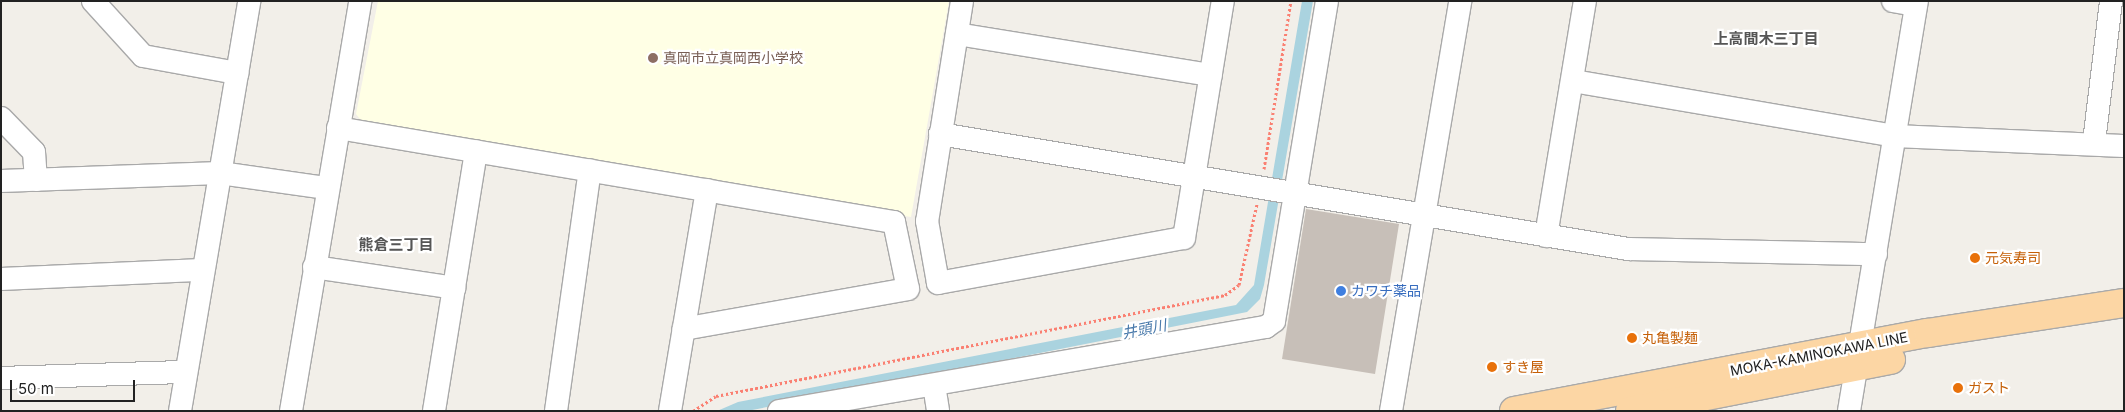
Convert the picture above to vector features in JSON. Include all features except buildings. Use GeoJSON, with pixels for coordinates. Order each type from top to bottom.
{"type":"FeatureCollection","features":[{"type":"Feature","properties":{"kind":"main road","name":"MOKA-KAMINOKAWA LINE"},"geometry":{"type":"LineString","coordinates":[[1630,411],[1857,358],[2124,304]]}},
{"type":"Feature","properties":{"kind":"main road","name":"MOKA-KAMINOKAWA LINE"},"geometry":{"type":"LineString","coordinates":[[1514,411],[1857,358],[2124,322]]}},
{"type":"Feature","properties":{"kind":"street"},"geometry":{"type":"LineString","coordinates":[[93,1],[143,56],[237,72]]}},
{"type":"Feature","properties":{"kind":"street"},"geometry":{"type":"LineString","coordinates":[[180,411],[248,1]]}},
{"type":"Feature","properties":{"kind":"street"},"geometry":{"type":"LineString","coordinates":[[291,411],[327,188],[360,1]]}},
{"type":"Feature","properties":{"kind":"street"},"geometry":{"type":"LineString","coordinates":[[962,1],[927,221],[938,283],[1184,238],[1223,1]]}},
{"type":"Feature","properties":{"kind":"street"},"geometry":{"type":"LineString","coordinates":[[779,411],[1266,327],[1274,321],[1327,1]]}},
{"type":"Feature","properties":{"kind":"street"},"geometry":{"type":"LineString","coordinates":[[1391,411],[1460,1]]}},
{"type":"Feature","properties":{"kind":"street"},"geometry":{"type":"LineString","coordinates":[[1546,236],[1585,1]]}},
{"type":"Feature","properties":{"kind":"street"},"geometry":{"type":"LineString","coordinates":[[1849,411],[1916,3],[1893,1]]}},
{"type":"Feature","properties":{"kind":"street"},"geometry":{"type":"LineString","coordinates":[[2094,142],[2111,1]]}},
{"type":"Feature","properties":{"kind":"street"},"geometry":{"type":"LineString","coordinates":[[957,34],[1210,75]]}},
{"type":"Feature","properties":{"kind":"street"},"geometry":{"type":"LineString","coordinates":[[1572,81],[1894,136],[2094,142],[2124,146]]}},
{"type":"Feature","properties":{"kind":"street"},"geometry":{"type":"LineString","coordinates":[[1,118],[34,152],[36,180]]}},
{"type":"Feature","properties":{"kind":"street"},"geometry":{"type":"LineString","coordinates":[[338,128],[894,222],[908,289],[684,329]]}},
{"type":"Feature","properties":{"kind":"street"},"geometry":{"type":"LineString","coordinates":[[940,134],[1628,249],[1876,254]]}},
{"type":"Feature","properties":{"kind":"street"},"geometry":{"type":"LineString","coordinates":[[434,411],[476,151]]}},
{"type":"Feature","properties":{"kind":"street"},"geometry":{"type":"LineString","coordinates":[[556,411],[590,170]]}},
{"type":"Feature","properties":{"kind":"street"},"geometry":{"type":"LineString","coordinates":[[1,181],[220,172],[327,188]]}},
{"type":"Feature","properties":{"kind":"street"},"geometry":{"type":"LineString","coordinates":[[670,411],[706,190]]}},
{"type":"Feature","properties":{"kind":"street"},"geometry":{"type":"LineString","coordinates":[[314,267],[454,288]]}},
{"type":"Feature","properties":{"kind":"street"},"geometry":{"type":"LineString","coordinates":[[1,279],[202,270]]}},
{"type":"Feature","properties":{"kind":"street"},"geometry":{"type":"LineString","coordinates":[[1,378],[186,372]]}},
{"type":"Feature","properties":{"kind":"street"},"geometry":{"type":"LineString","coordinates":[[934,385],[938,411]]}},
{"type":"Feature","properties":{"kind":"path"},"geometry":{"type":"LineString","coordinates":[[693,411],[725,394],[1225,295],[1239,285],[1261,188],[1291,1]]}},
{"type":"Feature","properties":{"kind":"shaded area","name":"真岡市立真岡西小学校"},"geometry":{"type":"Polygon","coordinates":[[[378,1],[949,1],[911,217],[366,127],[356,114],[378,1]]]}},
{"type":"Feature","properties":{"kind":"water","name":"井頭川"},"geometry":{"type":"Polygon","coordinates":[[[1302,1],[1313,1],[1264,285],[1260,299],[1247,312],[747,411],[717,411],[738,402],[1236,305],[1254,285],[1302,1]]]}},
{"type":"Feature","properties":{"kind":"place","name":"真岡市立真岡西小学校"},"geometry":{"type":"Point","coordinates":[653,58]}},
{"type":"Feature","properties":{"kind":"place","name":"元気寿司"},"geometry":{"type":"Point","coordinates":[1975,258]}},
{"type":"Feature","properties":{"kind":"place","name":"カワチ薬品"},"geometry":{"type":"Point","coordinates":[1341,291]}},
{"type":"Feature","properties":{"kind":"place","name":"丸亀製麺"},"geometry":{"type":"Point","coordinates":[1632,338]}},
{"type":"Feature","properties":{"kind":"place","name":"すき屋"},"geometry":{"type":"Point","coordinates":[1492,367]}},
{"type":"Feature","properties":{"kind":"place","name":"ガスト"},"geometry":{"type":"Point","coordinates":[1958,388]}},
{"type":"Feature","properties":{"kind":"district","name":"上高間木三丁目"},"geometry":{"type":"Point","coordinates":[1766,39]}},
{"type":"Feature","properties":{"kind":"district","name":"熊倉三丁目"},"geometry":{"type":"Point","coordinates":[396,245]}}]}
